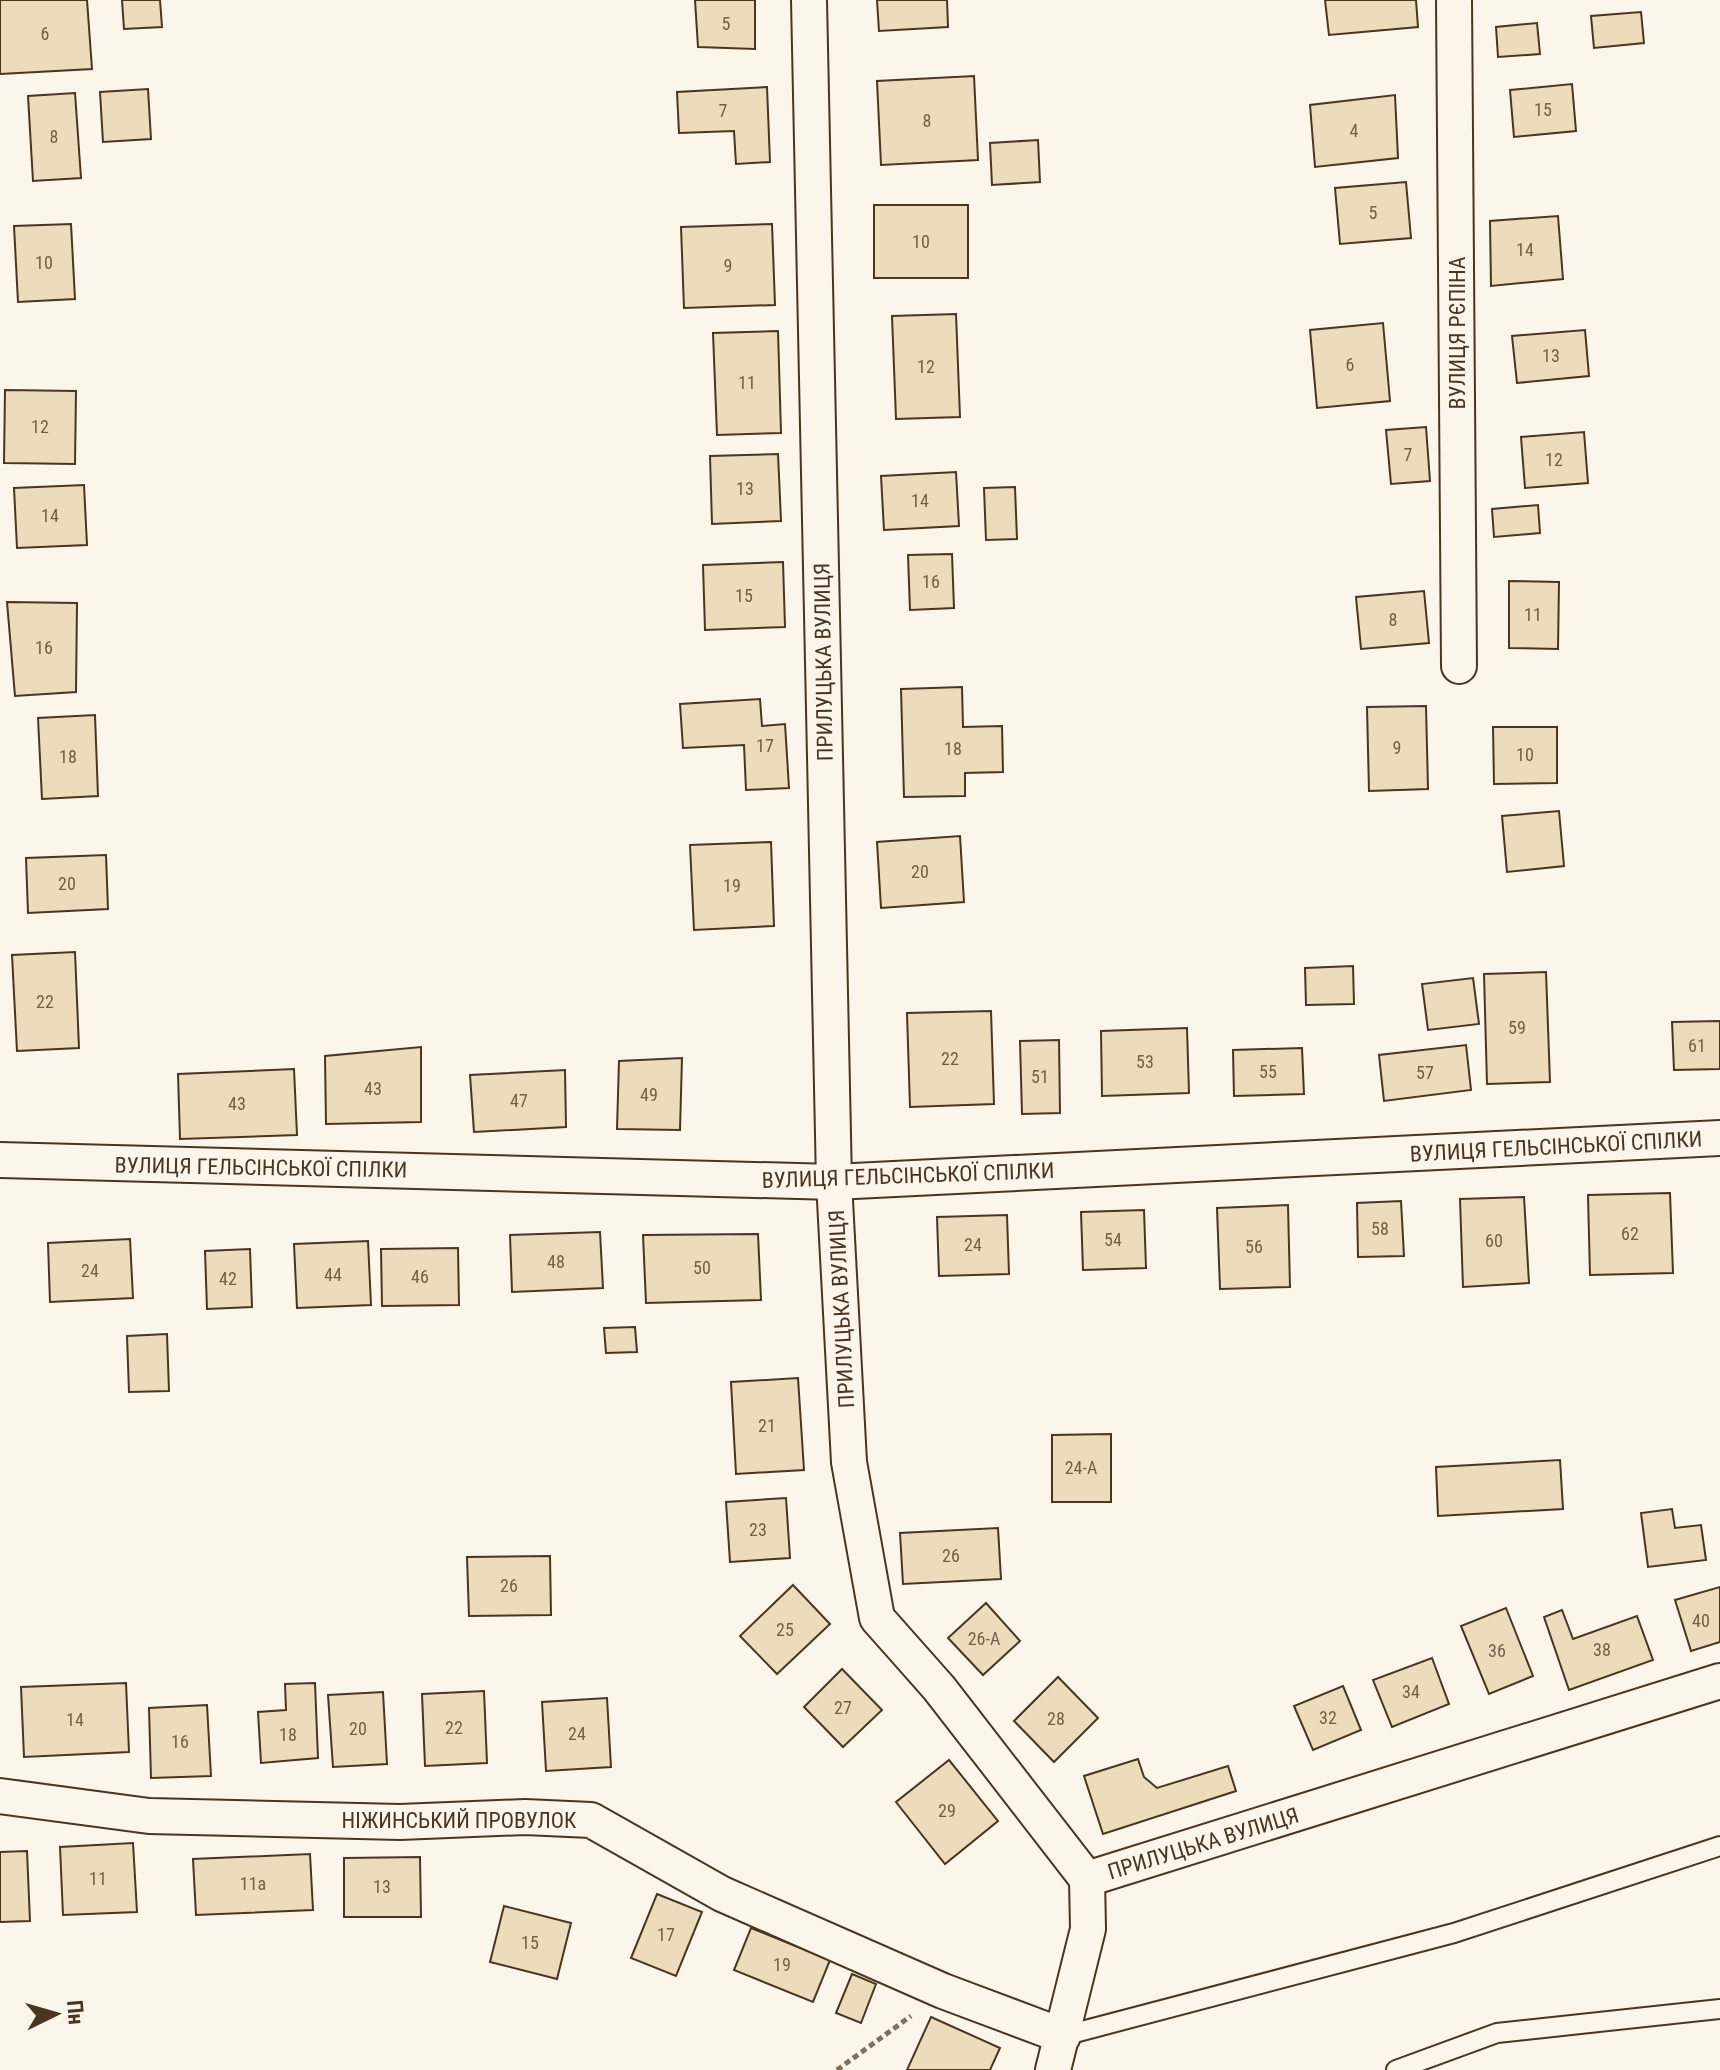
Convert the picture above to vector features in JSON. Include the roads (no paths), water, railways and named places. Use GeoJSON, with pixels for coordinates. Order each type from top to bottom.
{"type":"FeatureCollection","features":[{"type":"Feature","properties":{"kind":"street","name":"ПРИЛУЦЬКА ВУЛИЦЯ"},"geometry":{"type":"LineString","coordinates":[[809,0],[834,1182],[849,1462],[877,1618],[939,1688],[1087,1879],[1720,1681]]}},
{"type":"Feature","properties":{"kind":"street","name":"ВУЛИЦЯ РЄПІНА"},"geometry":{"type":"LineString","coordinates":[[1454,0],[1459,666]]}},
{"type":"Feature","properties":{"kind":"street","name":"ВУЛИЦЯ ГЕЛЬСІНСЬКОЇ СПІЛКИ"},"geometry":{"type":"LineString","coordinates":[[0,1160],[834,1182],[1720,1138]]}},
{"type":"Feature","properties":{"kind":"street","name":"НІЖИНСЬКИЙ ПРОВУЛОК"},"geometry":{"type":"LineString","coordinates":[[0,1796],[149,1816],[400,1822],[525,1817],[591,1820],[722,1894],[943,1991],[1063,2036]]}},
{"type":"Feature","properties":{"kind":"street"},"geometry":{"type":"LineString","coordinates":[[1053,2070],[1088,1929],[1087,1879]]}},
{"type":"Feature","properties":{"kind":"lane"},"geometry":{"type":"LineString","coordinates":[[1063,2036],[1454,1933],[1720,1846]]}},
{"type":"Feature","properties":{"kind":"lane"},"geometry":{"type":"LineString","coordinates":[[1396,2070],[1497,2033],[1720,2009]]}}]}
